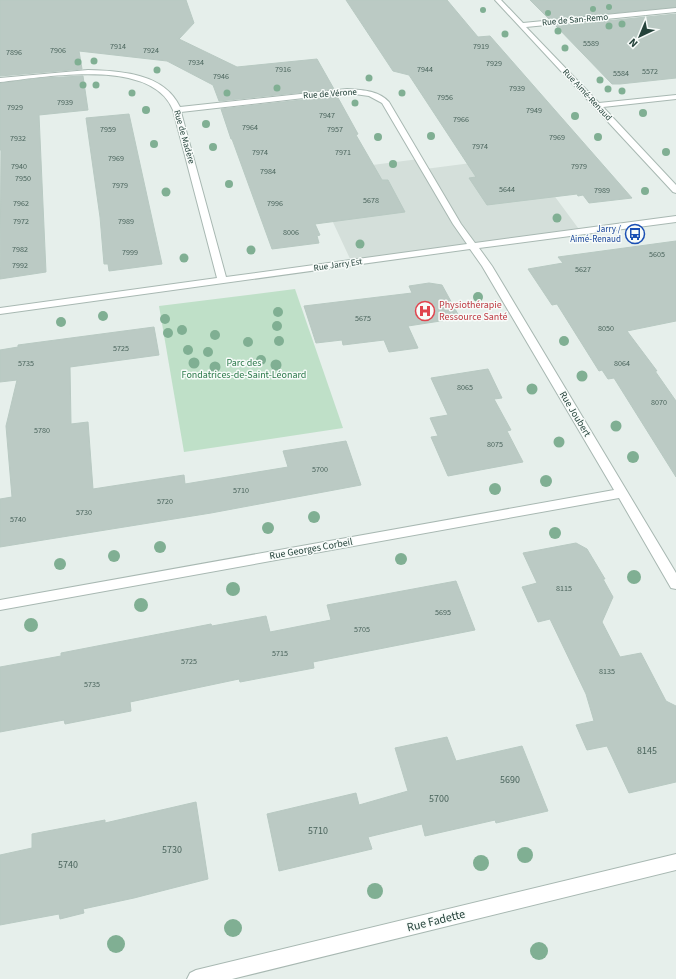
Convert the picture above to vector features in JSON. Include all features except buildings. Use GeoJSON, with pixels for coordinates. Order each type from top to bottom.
{"type":"FeatureCollection","features":[{"type":"Feature","properties":{"kind":"street","name":"Rue Aimé-Renaud"},"geometry":{"type":"LineString","coordinates":[[498,0],[676,190]]}},
{"type":"Feature","properties":{"kind":"street","name":"Rue de San-Remo"},"geometry":{"type":"LineString","coordinates":[[522,25],[676,10]]}},
{"type":"Feature","properties":{"kind":"street","name":"Rue de Madère"},"geometry":{"type":"LineString","coordinates":[[0,80],[92,72],[135,76],[161,88],[169,95],[177,110],[222,281]]}},
{"type":"Feature","properties":{"kind":"street","name":"Rue de Vérone"},"geometry":{"type":"LineString","coordinates":[[177,110],[347,91],[364,92],[379,97],[385,102],[472,246]]}},
{"type":"Feature","properties":{"kind":"street"},"geometry":{"type":"LineString","coordinates":[[596,106],[676,97]]}},
{"type":"Feature","properties":{"kind":"street","name":"Rue Jarry Est"},"geometry":{"type":"LineString","coordinates":[[0,311],[676,219]]}},
{"type":"Feature","properties":{"kind":"street","name":"Rue Joubert"},"geometry":{"type":"LineString","coordinates":[[472,246],[487,266],[676,584]]}},
{"type":"Feature","properties":{"kind":"street","name":"Rue Georges Corbeil"},"geometry":{"type":"LineString","coordinates":[[0,605],[622,494]]}},
{"type":"Feature","properties":{"kind":"street","name":"Rue Fadette"},"geometry":{"type":"LineString","coordinates":[[196,979],[676,862]]}},
{"type":"Feature","properties":{"kind":"shaded area"},"geometry":{"type":"Polygon","coordinates":[[[525,156],[581,232],[352,263],[310,173],[419,159],[425,169],[525,156]]]}},
{"type":"Feature","properties":{"kind":"green space","name":"Parc des Fondatrices-de-Saint-Léonard"},"geometry":{"type":"Polygon","coordinates":[[[295,289],[343,428],[184,452],[159,306],[295,289]]]}},
{"type":"Feature","properties":{"kind":"place","name":"Jarry / Aimé-Renaud"},"geometry":{"type":"Point","coordinates":[635,234]}},
{"type":"Feature","properties":{"kind":"place","name":"Physiothérapie Ressource Santé"},"geometry":{"type":"Point","coordinates":[425,311]}}]}
